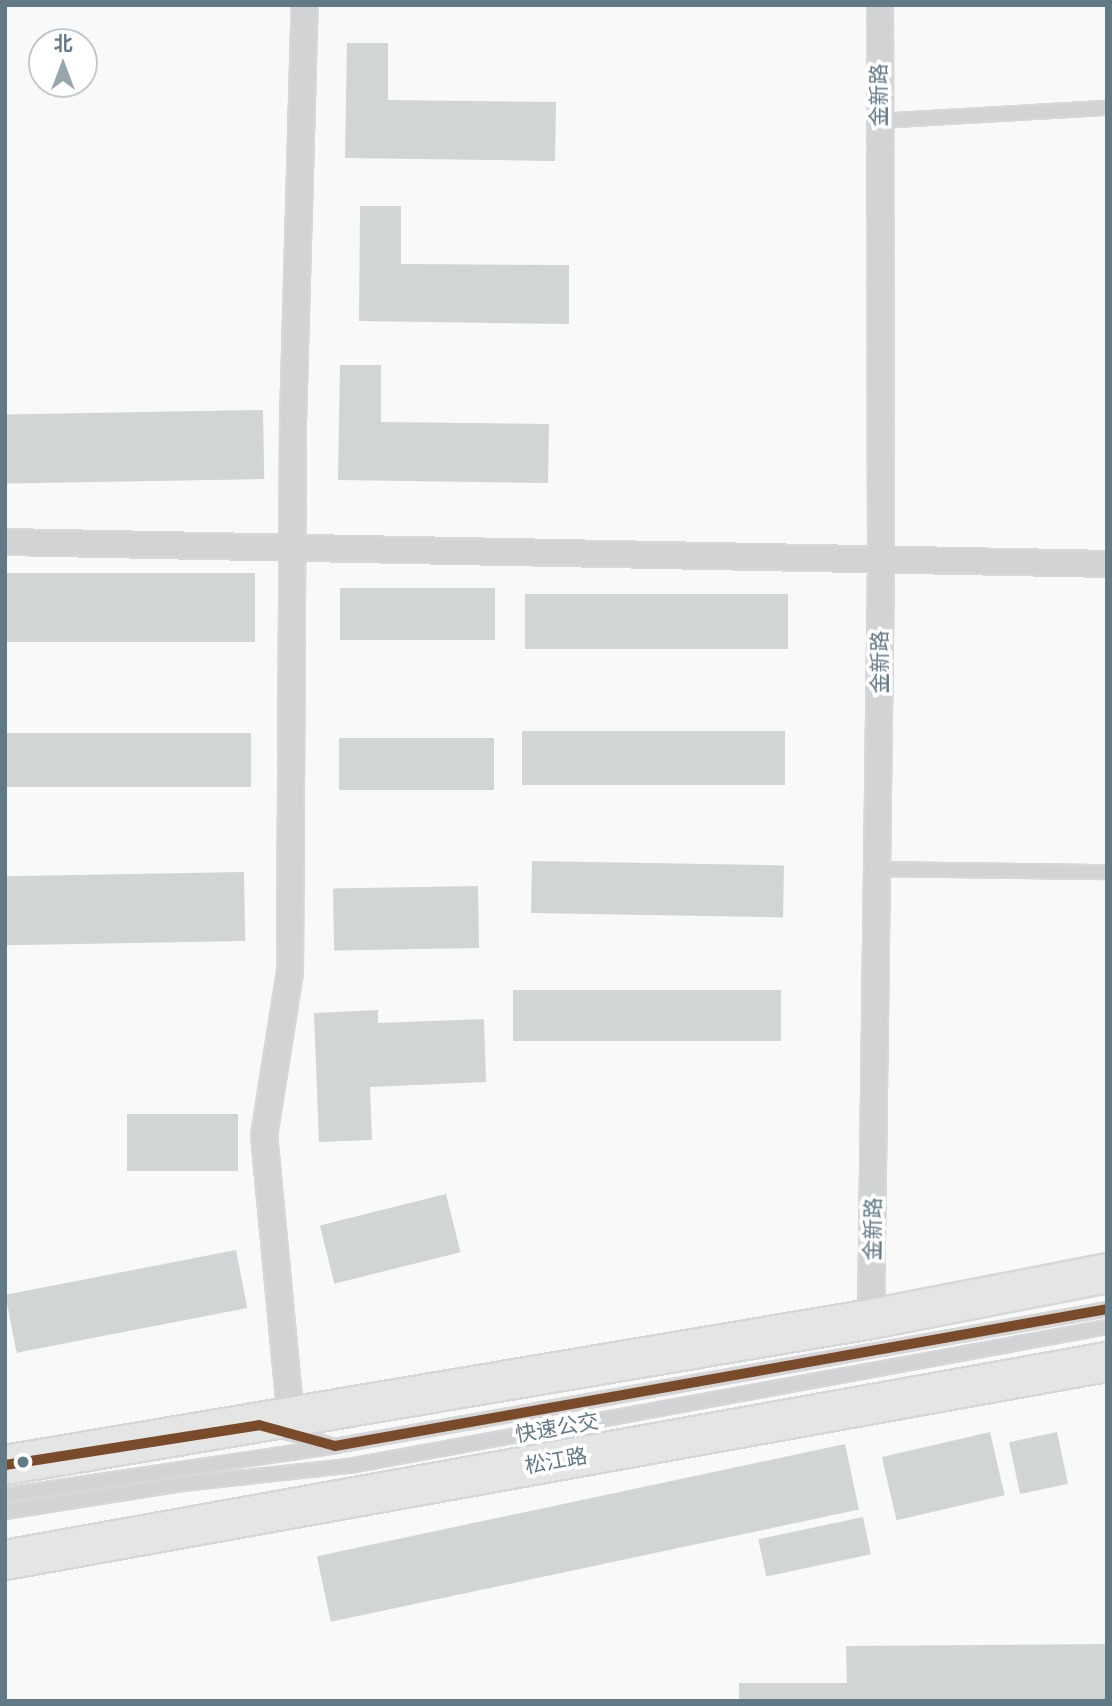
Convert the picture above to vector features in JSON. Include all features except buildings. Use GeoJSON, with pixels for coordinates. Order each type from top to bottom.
{"type":"FeatureCollection","features":[{"type":"Feature","properties":{"kind":"main road"},"geometry":{"type":"LineString","coordinates":[[5,1465],[275,1422],[871,1319],[1107,1273]]}},
{"type":"Feature","properties":{"kind":"main road","name":"松江路"},"geometry":{"type":"LineString","coordinates":[[5,1560],[1107,1362]]}},
{"type":"Feature","properties":{"kind":"street"},"geometry":{"type":"LineString","coordinates":[[275,1422],[264,1136],[290,972],[293,549],[305,5]]}},
{"type":"Feature","properties":{"kind":"street","name":"金新路"},"geometry":{"type":"LineString","coordinates":[[871,1319],[879,869],[880,5]]}},
{"type":"Feature","properties":{"kind":"street"},"geometry":{"type":"LineString","coordinates":[[5,542],[1107,564]]}},
{"type":"Feature","properties":{"kind":"lane"},"geometry":{"type":"LineString","coordinates":[[879,121],[1107,108]]}},
{"type":"Feature","properties":{"kind":"lane"},"geometry":{"type":"LineString","coordinates":[[879,869],[1107,872]]}},
{"type":"Feature","properties":{"kind":"lane","name":"快速公交"},"geometry":{"type":"LineString","coordinates":[[5,1495],[335,1446],[1107,1309]]}},
{"type":"Feature","properties":{"kind":"lane","name":"快速公交"},"geometry":{"type":"LineString","coordinates":[[5,1512],[182,1484],[349,1466],[1107,1327]]}},
{"type":"Feature","properties":{"kind":"lane"},"geometry":{"type":"LineString","coordinates":[[275,1422],[335,1446]]}},
{"type":"Feature","properties":{"kind":"transit line"},"geometry":{"type":"LineString","coordinates":[[5,1465],[259,1425],[335,1446],[1107,1309]]}}]}
